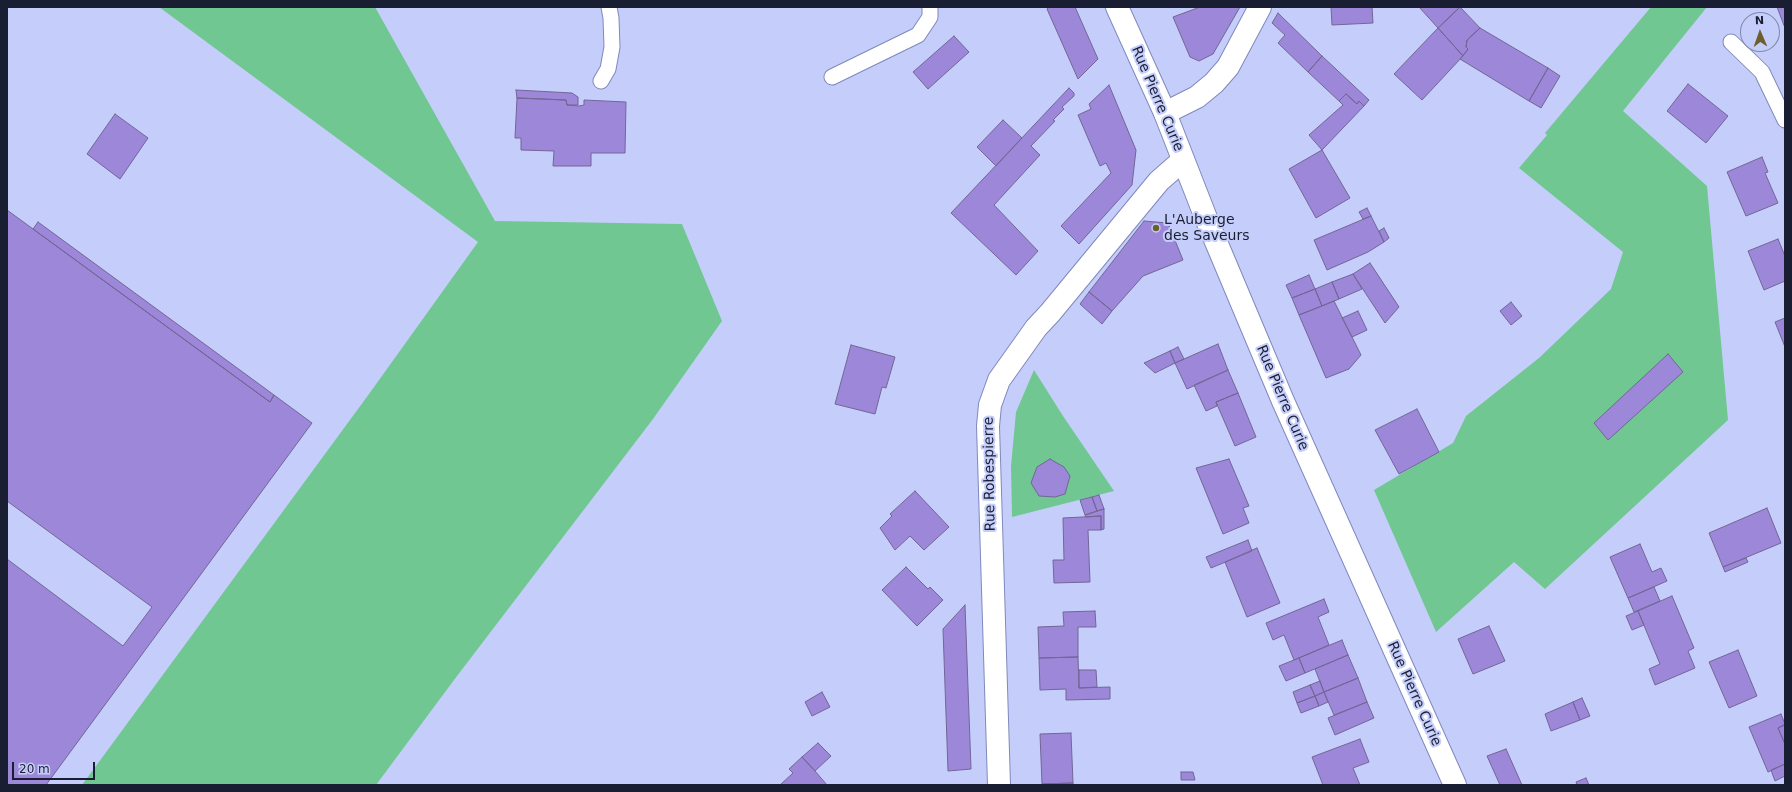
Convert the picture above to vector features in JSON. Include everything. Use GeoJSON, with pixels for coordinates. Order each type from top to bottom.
{"type":"FeatureCollection","features":[{"type":"Feature","properties":{"kind":"main road","name":"Rue Pierre Curie"},"geometry":{"type":"LineString","coordinates":[[1117,7],[1165,112],[1183,160],[1283,401],[1455,785]]}},
{"type":"Feature","properties":{"kind":"main road"},"geometry":{"type":"LineString","coordinates":[[1165,112],[1197,98],[1214,83],[1228,67],[1260,7]]}},
{"type":"Feature","properties":{"kind":"main road","name":"Rue Robespierre"},"geometry":{"type":"LineString","coordinates":[[999,785],[988,426],[990,405],[999,380],[1036,328],[1159,180],[1183,160]]}},
{"type":"Feature","properties":{"kind":"lane"},"geometry":{"type":"LineString","coordinates":[[601,81],[608,69],[612,47],[609,7]]}},
{"type":"Feature","properties":{"kind":"lane"},"geometry":{"type":"LineString","coordinates":[[832,77],[918,35],[930,17],[930,7]]}},
{"type":"Feature","properties":{"kind":"lane"},"geometry":{"type":"LineString","coordinates":[[1731,42],[1762,72],[1785,120]]}},
{"type":"Feature","properties":{"kind":"green space"},"geometry":{"type":"Polygon","coordinates":[[[159,7],[375,7],[495,221],[682,224],[722,321],[653,419],[376,785],[82,785],[369,394],[478,242],[159,7]]]}},
{"type":"Feature","properties":{"kind":"green space"},"geometry":{"type":"Polygon","coordinates":[[[1651,7],[1707,7],[1623,111],[1707,186],[1728,420],[1545,589],[1514,562],[1436,632],[1374,490],[1453,443],[1466,416],[1539,358],[1611,289],[1623,252],[1519,168],[1547,135],[1545,133],[1651,7]]]}},
{"type":"Feature","properties":{"kind":"green space"},"geometry":{"type":"Polygon","coordinates":[[[1034,370],[1114,491],[1012,517],[1011,466],[1016,412],[1034,370]]]}},
{"type":"Feature","properties":{"kind":"building"},"geometry":{"type":"Polygon","coordinates":[[[1049,7],[1075,7],[1098,59],[1078,79],[1047,9],[1049,7]]]}},
{"type":"Feature","properties":{"kind":"building"},"geometry":{"type":"Polygon","coordinates":[[[1200,7],[1240,7],[1213,54],[1199,61],[1190,57],[1173,17],[1200,7]]]}},
{"type":"Feature","properties":{"kind":"building"},"geometry":{"type":"Polygon","coordinates":[[[1331,7],[1372,7],[1373,23],[1332,25],[1331,7]]]}},
{"type":"Feature","properties":{"kind":"building"},"geometry":{"type":"Polygon","coordinates":[[[1419,7],[1460,7],[1438,28],[1419,7]]]}},
{"type":"Feature","properties":{"kind":"building"},"geometry":{"type":"Polygon","coordinates":[[[1460,7],[1480,28],[1467,40],[1466,47],[1468,49],[1463,56],[1438,28],[1460,7]]]}},
{"type":"Feature","properties":{"kind":"building"},"geometry":{"type":"Polygon","coordinates":[[[1777,7],[1785,7],[1785,28],[1780,12],[1777,7]]]}},
{"type":"Feature","properties":{"kind":"building"},"geometry":{"type":"Polygon","coordinates":[[[1278,13],[1322,56],[1308,72],[1278,43],[1285,35],[1272,23],[1278,13]]]}},
{"type":"Feature","properties":{"kind":"building"},"geometry":{"type":"Polygon","coordinates":[[[1438,28],[1463,56],[1422,100],[1394,74],[1438,28]]]}},
{"type":"Feature","properties":{"kind":"building"},"geometry":{"type":"Polygon","coordinates":[[[1480,28],[1548,68],[1529,101],[1460,59],[1468,49],[1466,47],[1467,40],[1480,28]]]}},
{"type":"Feature","properties":{"kind":"building"},"geometry":{"type":"Polygon","coordinates":[[[954,36],[969,52],[928,89],[913,72],[954,36]]]}},
{"type":"Feature","properties":{"kind":"building"},"geometry":{"type":"Polygon","coordinates":[[[1322,56],[1369,100],[1364,106],[1359,101],[1357,104],[1346,94],[1339,101],[1308,72],[1322,56]]]}},
{"type":"Feature","properties":{"kind":"building"},"geometry":{"type":"Polygon","coordinates":[[[1548,68],[1560,76],[1541,108],[1529,101],[1548,68]]]}},
{"type":"Feature","properties":{"kind":"building"},"geometry":{"type":"Polygon","coordinates":[[[1688,84],[1728,116],[1706,143],[1667,111],[1688,84]]]}},
{"type":"Feature","properties":{"kind":"building"},"geometry":{"type":"Polygon","coordinates":[[[1109,85],[1136,150],[1132,185],[1079,244],[1061,226],[1111,173],[1106,163],[1100,166],[1078,115],[1091,109],[1089,104],[1109,85]]]}},
{"type":"Feature","properties":{"kind":"building"},"geometry":{"type":"Polygon","coordinates":[[[1069,88],[1074,93],[1074,96],[1062,107],[1064,109],[1053,120],[1055,121],[1031,146],[1040,155],[994,205],[1038,251],[1016,275],[951,213],[1069,88]]]}},
{"type":"Feature","properties":{"kind":"building"},"geometry":{"type":"Polygon","coordinates":[[[516,90],[572,93],[578,97],[578,105],[567,105],[566,100],[517,98],[516,90]]]}},
{"type":"Feature","properties":{"kind":"building"},"geometry":{"type":"Polygon","coordinates":[[[1346,94],[1357,104],[1359,101],[1364,106],[1322,150],[1309,135],[1343,105],[1339,101],[1346,94]]]}},
{"type":"Feature","properties":{"kind":"building"},"geometry":{"type":"Polygon","coordinates":[[[517,98],[566,100],[567,105],[579,106],[584,105],[584,100],[626,102],[625,153],[591,153],[591,166],[553,166],[554,151],[521,150],[521,138],[515,138],[517,98]]]}},
{"type":"Feature","properties":{"kind":"building"},"geometry":{"type":"Polygon","coordinates":[[[115,114],[148,138],[120,179],[87,154],[115,114]]]}},
{"type":"Feature","properties":{"kind":"building"},"geometry":{"type":"Polygon","coordinates":[[[1003,120],[1022,138],[996,166],[977,147],[1003,120]]]}},
{"type":"Feature","properties":{"kind":"building"},"geometry":{"type":"Polygon","coordinates":[[[1322,150],[1350,198],[1316,218],[1289,169],[1322,150]]]}},
{"type":"Feature","properties":{"kind":"building"},"geometry":{"type":"Polygon","coordinates":[[[1762,157],[1768,172],[1765,173],[1778,203],[1746,216],[1727,172],[1762,157]]]}},
{"type":"Feature","properties":{"kind":"building"},"geometry":{"type":"Polygon","coordinates":[[[1367,208],[1371,216],[1363,219],[1359,212],[1367,208]]]}},
{"type":"Feature","properties":{"kind":"building"},"geometry":{"type":"Polygon","coordinates":[[[7,210],[270,402],[274,395],[312,423],[46,785],[7,785],[7,559],[123,646],[152,607],[7,501],[7,210]]]}},
{"type":"Feature","properties":{"kind":"building"},"geometry":{"type":"Polygon","coordinates":[[[1371,216],[1384,242],[1368,252],[1327,270],[1314,240],[1371,216]]]}},
{"type":"Feature","properties":{"kind":"building"},"geometry":{"type":"Polygon","coordinates":[[[1144,221],[1168,223],[1183,260],[1143,276],[1112,311],[1089,292],[1144,221]]]}},
{"type":"Feature","properties":{"kind":"building"},"geometry":{"type":"Polygon","coordinates":[[[38,222],[274,395],[270,402],[33,229],[38,222]]]}},
{"type":"Feature","properties":{"kind":"building"},"geometry":{"type":"Polygon","coordinates":[[[1384,228],[1389,238],[1384,242],[1379,231],[1384,228]]]}},
{"type":"Feature","properties":{"kind":"building"},"geometry":{"type":"Polygon","coordinates":[[[1778,239],[1785,256],[1785,281],[1764,290],[1748,251],[1778,239]]]}},
{"type":"Feature","properties":{"kind":"building"},"geometry":{"type":"Polygon","coordinates":[[[1370,263],[1399,307],[1385,323],[1353,274],[1370,263]]]}},
{"type":"Feature","properties":{"kind":"building"},"geometry":{"type":"Polygon","coordinates":[[[1353,274],[1362,289],[1339,299],[1332,282],[1353,274]]]}},
{"type":"Feature","properties":{"kind":"building"},"geometry":{"type":"Polygon","coordinates":[[[1309,275],[1315,289],[1292,298],[1286,285],[1309,275]]]}},
{"type":"Feature","properties":{"kind":"building"},"geometry":{"type":"Polygon","coordinates":[[[1332,282],[1339,299],[1322,306],[1315,289],[1332,282]]]}},
{"type":"Feature","properties":{"kind":"building"},"geometry":{"type":"Polygon","coordinates":[[[1315,289],[1322,306],[1299,315],[1292,298],[1315,289]]]}},
{"type":"Feature","properties":{"kind":"building"},"geometry":{"type":"Polygon","coordinates":[[[1089,292],[1112,311],[1102,324],[1080,304],[1089,292]]]}},
{"type":"Feature","properties":{"kind":"building"},"geometry":{"type":"Polygon","coordinates":[[[1334,301],[1361,355],[1349,369],[1326,378],[1299,315],[1334,301]]]}},
{"type":"Feature","properties":{"kind":"building"},"geometry":{"type":"Polygon","coordinates":[[[1511,302],[1522,316],[1511,325],[1500,311],[1511,302]]]}},
{"type":"Feature","properties":{"kind":"building"},"geometry":{"type":"Polygon","coordinates":[[[1358,311],[1367,330],[1352,337],[1342,318],[1358,311]]]}},
{"type":"Feature","properties":{"kind":"building"},"geometry":{"type":"Polygon","coordinates":[[[1785,318],[1785,347],[1775,322],[1785,318]]]}},
{"type":"Feature","properties":{"kind":"building"},"geometry":{"type":"Polygon","coordinates":[[[1218,344],[1228,370],[1187,389],[1175,363],[1218,344]]]}},
{"type":"Feature","properties":{"kind":"building"},"geometry":{"type":"Polygon","coordinates":[[[851,345],[895,357],[886,388],[882,387],[875,414],[835,404],[851,345]]]}},
{"type":"Feature","properties":{"kind":"building"},"geometry":{"type":"Polygon","coordinates":[[[1178,347],[1184,359],[1175,363],[1170,351],[1178,347]]]}},
{"type":"Feature","properties":{"kind":"building"},"geometry":{"type":"Polygon","coordinates":[[[1170,351],[1175,363],[1155,373],[1144,363],[1170,351]]]}},
{"type":"Feature","properties":{"kind":"building"},"geometry":{"type":"Polygon","coordinates":[[[1668,354],[1683,372],[1608,440],[1594,423],[1668,354]]]}},
{"type":"Feature","properties":{"kind":"building"},"geometry":{"type":"Polygon","coordinates":[[[1228,370],[1238,393],[1216,402],[1217,406],[1206,411],[1194,385],[1228,370]]]}},
{"type":"Feature","properties":{"kind":"building"},"geometry":{"type":"Polygon","coordinates":[[[1238,393],[1256,437],[1235,446],[1216,402],[1238,393]]]}},
{"type":"Feature","properties":{"kind":"building"},"geometry":{"type":"Polygon","coordinates":[[[1417,409],[1439,452],[1399,474],[1375,430],[1417,409]]]}},
{"type":"Feature","properties":{"kind":"building"},"geometry":{"type":"Polygon","coordinates":[[[1050,459],[1064,467],[1070,476],[1065,494],[1055,497],[1039,496],[1031,483],[1037,467],[1050,459]]]}},
{"type":"Feature","properties":{"kind":"building"},"geometry":{"type":"Polygon","coordinates":[[[1229,459],[1249,506],[1243,508],[1249,523],[1223,534],[1196,468],[1229,459]]]}},
{"type":"Feature","properties":{"kind":"building"},"geometry":{"type":"Polygon","coordinates":[[[915,491],[949,527],[924,550],[910,536],[895,550],[880,528],[892,516],[890,514],[915,491]]]}},
{"type":"Feature","properties":{"kind":"building"},"geometry":{"type":"Polygon","coordinates":[[[1099,495],[1104,509],[1097,511],[1092,497],[1099,495]]]}},
{"type":"Feature","properties":{"kind":"building"},"geometry":{"type":"Polygon","coordinates":[[[1092,497],[1097,511],[1085,515],[1080,500],[1092,497]]]}},
{"type":"Feature","properties":{"kind":"building"},"geometry":{"type":"Polygon","coordinates":[[[1767,508],[1781,543],[1723,567],[1709,533],[1767,508]]]}},
{"type":"Feature","properties":{"kind":"building"},"geometry":{"type":"Polygon","coordinates":[[[1104,509],[1104,529],[1101,530],[1101,516],[1086,517],[1085,515],[1104,509]]]}},
{"type":"Feature","properties":{"kind":"building"},"geometry":{"type":"Polygon","coordinates":[[[1101,516],[1101,530],[1088,530],[1090,582],[1054,583],[1053,560],[1064,560],[1063,518],[1101,516]]]}},
{"type":"Feature","properties":{"kind":"building"},"geometry":{"type":"Polygon","coordinates":[[[1248,540],[1252,551],[1211,568],[1206,557],[1248,540]]]}},
{"type":"Feature","properties":{"kind":"building"},"geometry":{"type":"Polygon","coordinates":[[[1640,544],[1652,572],[1661,568],[1667,581],[1628,598],[1610,557],[1640,544]]]}},
{"type":"Feature","properties":{"kind":"building"},"geometry":{"type":"Polygon","coordinates":[[[1257,548],[1280,603],[1247,617],[1225,562],[1257,548]]]}},
{"type":"Feature","properties":{"kind":"building"},"geometry":{"type":"Polygon","coordinates":[[[1746,558],[1748,562],[1725,572],[1723,567],[1746,558]]]}},
{"type":"Feature","properties":{"kind":"building"},"geometry":{"type":"Polygon","coordinates":[[[906,567],[928,589],[930,587],[943,600],[917,626],[882,590],[906,567]]]}},
{"type":"Feature","properties":{"kind":"building"},"geometry":{"type":"Polygon","coordinates":[[[1654,587],[1660,601],[1634,612],[1628,598],[1654,587]]]}},
{"type":"Feature","properties":{"kind":"building"},"geometry":{"type":"Polygon","coordinates":[[[1672,596],[1694,648],[1688,651],[1695,668],[1655,685],[1649,669],[1660,664],[1638,611],[1672,596]]]}},
{"type":"Feature","properties":{"kind":"building"},"geometry":{"type":"Polygon","coordinates":[[[1324,599],[1329,612],[1318,617],[1329,645],[1294,660],[1284,635],[1273,640],[1266,623],[1324,599]]]}},
{"type":"Feature","properties":{"kind":"building"},"geometry":{"type":"Polygon","coordinates":[[[965,605],[971,769],[948,771],[943,629],[965,605]]]}},
{"type":"Feature","properties":{"kind":"building"},"geometry":{"type":"Polygon","coordinates":[[[1095,611],[1096,627],[1078,627],[1078,657],[1039,658],[1038,627],[1064,626],[1063,612],[1095,611]]]}},
{"type":"Feature","properties":{"kind":"building"},"geometry":{"type":"Polygon","coordinates":[[[1638,611],[1644,625],[1632,630],[1626,616],[1638,611]]]}},
{"type":"Feature","properties":{"kind":"building"},"geometry":{"type":"Polygon","coordinates":[[[1489,626],[1505,661],[1473,674],[1458,639],[1489,626]]]}},
{"type":"Feature","properties":{"kind":"building"},"geometry":{"type":"Polygon","coordinates":[[[1342,640],[1348,655],[1305,673],[1299,658],[1342,640]]]}},
{"type":"Feature","properties":{"kind":"building"},"geometry":{"type":"Polygon","coordinates":[[[1738,650],[1757,696],[1729,708],[1709,662],[1738,650]]]}},
{"type":"Feature","properties":{"kind":"building"},"geometry":{"type":"Polygon","coordinates":[[[1348,655],[1358,678],[1324,692],[1315,669],[1348,655]]]}},
{"type":"Feature","properties":{"kind":"building"},"geometry":{"type":"Polygon","coordinates":[[[1078,657],[1079,688],[1110,687],[1110,699],[1066,700],[1066,689],[1040,690],[1039,658],[1078,657]]]}},
{"type":"Feature","properties":{"kind":"building"},"geometry":{"type":"Polygon","coordinates":[[[1299,658],[1305,673],[1286,681],[1279,666],[1299,658]]]}},
{"type":"Feature","properties":{"kind":"building"},"geometry":{"type":"Polygon","coordinates":[[[1079,670],[1096,670],[1097,687],[1079,688],[1079,670]]]}},
{"type":"Feature","properties":{"kind":"building"},"geometry":{"type":"Polygon","coordinates":[[[1358,678],[1367,702],[1334,715],[1324,692],[1358,678]]]}},
{"type":"Feature","properties":{"kind":"building"},"geometry":{"type":"Polygon","coordinates":[[[1320,681],[1324,692],[1315,696],[1310,685],[1320,681]]]}},
{"type":"Feature","properties":{"kind":"building"},"geometry":{"type":"Polygon","coordinates":[[[1310,685],[1315,696],[1297,703],[1293,692],[1310,685]]]}},
{"type":"Feature","properties":{"kind":"building"},"geometry":{"type":"Polygon","coordinates":[[[822,692],[830,707],[812,716],[805,702],[822,692]]]}},
{"type":"Feature","properties":{"kind":"building"},"geometry":{"type":"Polygon","coordinates":[[[1324,692],[1328,702],[1319,706],[1315,696],[1324,692]]]}},
{"type":"Feature","properties":{"kind":"building"},"geometry":{"type":"Polygon","coordinates":[[[1315,696],[1319,706],[1301,713],[1297,703],[1315,696]]]}},
{"type":"Feature","properties":{"kind":"building"},"geometry":{"type":"Polygon","coordinates":[[[1582,698],[1590,716],[1580,720],[1573,702],[1582,698]]]}},
{"type":"Feature","properties":{"kind":"building"},"geometry":{"type":"Polygon","coordinates":[[[1367,702],[1374,718],[1335,735],[1328,718],[1367,702]]]}},
{"type":"Feature","properties":{"kind":"building"},"geometry":{"type":"Polygon","coordinates":[[[1573,702],[1580,720],[1551,731],[1545,714],[1573,702]]]}},
{"type":"Feature","properties":{"kind":"building"},"geometry":{"type":"Polygon","coordinates":[[[1781,714],[1785,724],[1778,728],[1785,744],[1785,764],[1768,772],[1749,727],[1781,714]]]}},
{"type":"Feature","properties":{"kind":"building"},"geometry":{"type":"Polygon","coordinates":[[[1785,725],[1785,744],[1778,728],[1785,725]]]}},
{"type":"Feature","properties":{"kind":"building"},"geometry":{"type":"Polygon","coordinates":[[[1071,733],[1073,783],[1042,784],[1040,734],[1071,733]]]}},
{"type":"Feature","properties":{"kind":"building"},"geometry":{"type":"Polygon","coordinates":[[[1360,739],[1369,762],[1353,768],[1360,785],[1323,785],[1312,757],[1360,739]]]}},
{"type":"Feature","properties":{"kind":"building"},"geometry":{"type":"Polygon","coordinates":[[[818,743],[831,756],[815,771],[802,757],[818,743]]]}},
{"type":"Feature","properties":{"kind":"building"},"geometry":{"type":"Polygon","coordinates":[[[1506,749],[1522,785],[1500,785],[1487,756],[1506,749]]]}},
{"type":"Feature","properties":{"kind":"building"},"geometry":{"type":"Polygon","coordinates":[[[802,757],[827,785],[780,785],[793,773],[789,769],[802,757]]]}},
{"type":"Feature","properties":{"kind":"building"},"geometry":{"type":"Polygon","coordinates":[[[1785,764],[1785,776],[1775,781],[1771,770],[1785,764]]]}},
{"type":"Feature","properties":{"kind":"building"},"geometry":{"type":"Polygon","coordinates":[[[1181,772],[1193,772],[1195,780],[1181,780],[1181,772]]]}},
{"type":"Feature","properties":{"kind":"building"},"geometry":{"type":"Polygon","coordinates":[[[1586,778],[1589,785],[1577,785],[1576,782],[1586,778]]]}},
{"type":"Feature","properties":{"kind":"building"},"geometry":{"type":"Polygon","coordinates":[[[1073,783],[1073,785],[1042,785],[1042,784],[1073,783]]]}},
{"type":"Feature","properties":{"kind":"place","name":"L'Auberge des Saveurs"},"geometry":{"type":"Point","coordinates":[1156,228]}}]}
